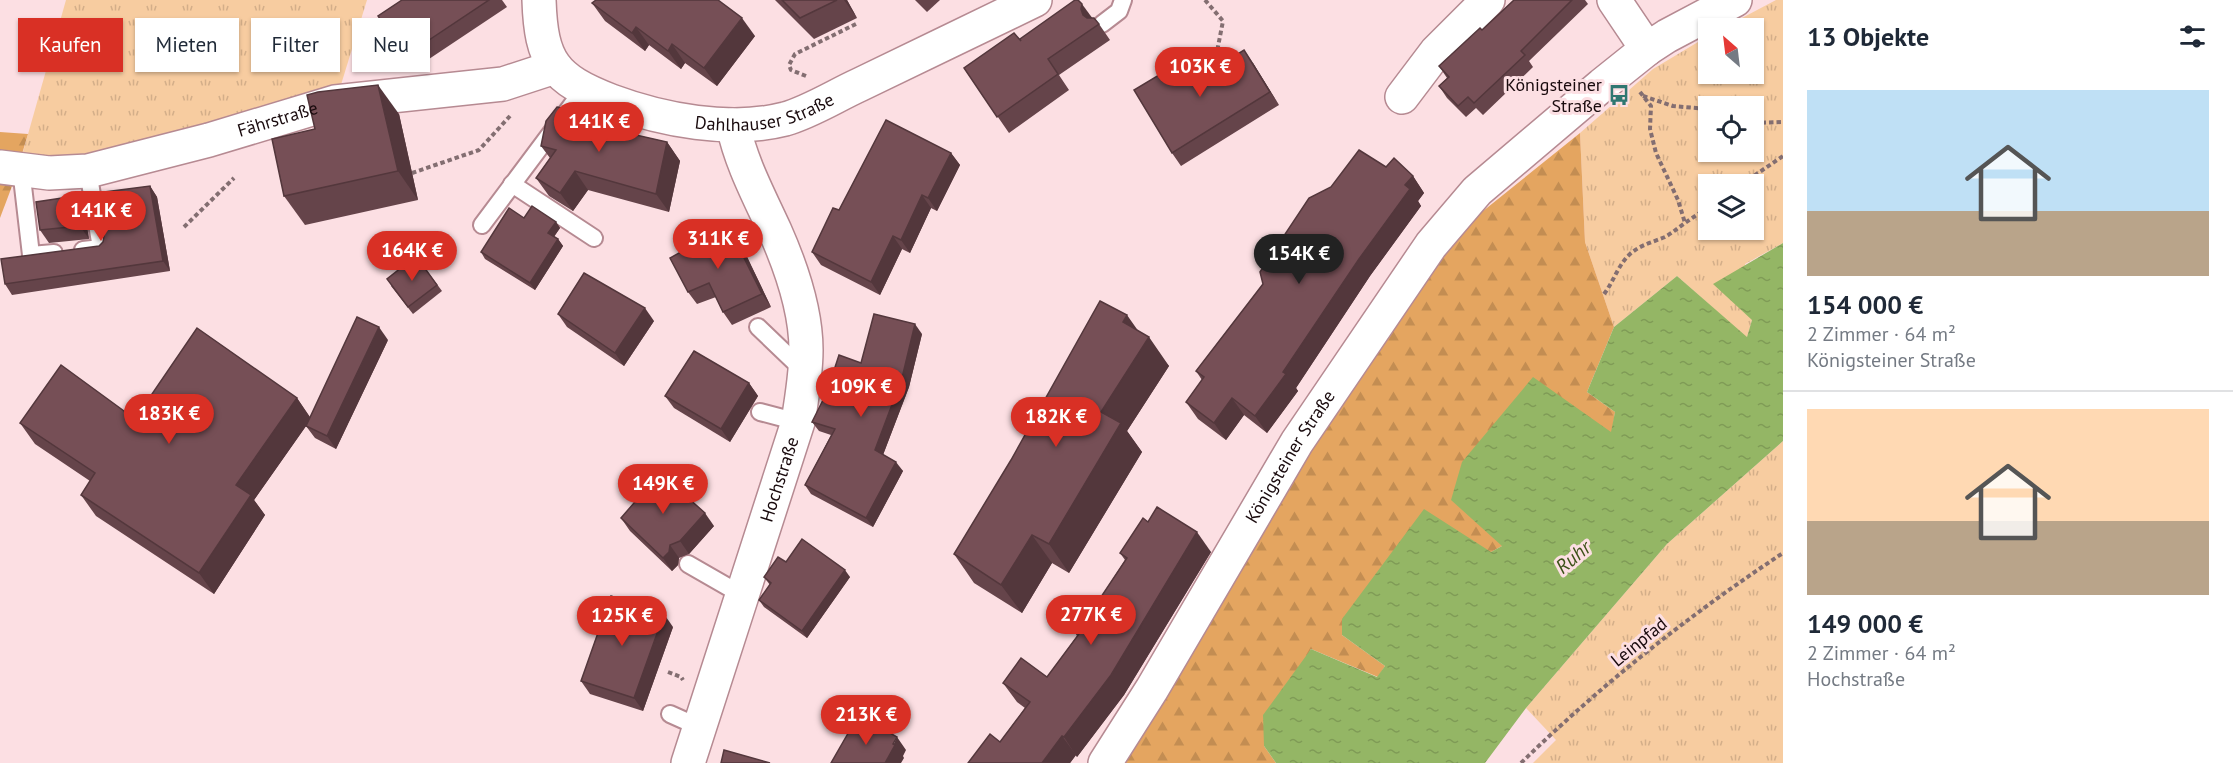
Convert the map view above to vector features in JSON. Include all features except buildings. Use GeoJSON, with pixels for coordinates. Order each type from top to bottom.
{"type":"FeatureCollection","features":[{"type":"Feature","properties":{"kind":"street","name":"Dahlhauser Straße"},"geometry":{"type":"LineString","coordinates":[[539,0],[540,25],[545,47],[555,67],[569,82],[629,108],[682,121],[733,125],[785,119],[1035,0]]}},
{"type":"Feature","properties":{"kind":"street"},"geometry":{"type":"LineString","coordinates":[[1402,97],[1436,52],[1488,0]]}},
{"type":"Feature","properties":{"kind":"street"},"geometry":{"type":"LineString","coordinates":[[1614,0],[1647,49]]}},
{"type":"Feature","properties":{"kind":"street","name":"Königsteiner Straße"},"geometry":{"type":"LineString","coordinates":[[1105,763],[1152,689],[1297,442],[1431,245],[1477,191],[1620,70],[1647,49],[1735,0]]}},
{"type":"Feature","properties":{"kind":"street","name":"Fährstraße"},"geometry":{"type":"LineString","coordinates":[[10,168],[49,173],[88,171],[209,140],[335,102],[503,84],[555,67]]}},
{"type":"Feature","properties":{"kind":"street","name":"Hochstraße"},"geometry":{"type":"LineString","coordinates":[[688,763],[798,422],[805,372],[804,323],[788,264],[738,149],[733,125]]}},
{"type":"Feature","properties":{"kind":"lane"},"geometry":{"type":"LineString","coordinates":[[1102,24],[1119,11],[1123,0]]}},
{"type":"Feature","properties":{"kind":"lane"},"geometry":{"type":"LineString","coordinates":[[482,225],[583,90]]}},
{"type":"Feature","properties":{"kind":"lane"},"geometry":{"type":"LineString","coordinates":[[10,168],[31,255],[101,248],[88,171]]}},
{"type":"Feature","properties":{"kind":"lane"},"geometry":{"type":"LineString","coordinates":[[512,184],[594,238]]}},
{"type":"Feature","properties":{"kind":"lane"},"geometry":{"type":"LineString","coordinates":[[758,327],[805,372]]}},
{"type":"Feature","properties":{"kind":"lane"},"geometry":{"type":"LineString","coordinates":[[760,412],[798,422]]}},
{"type":"Feature","properties":{"kind":"lane"},"geometry":{"type":"LineString","coordinates":[[688,564],[742,595]]}},
{"type":"Feature","properties":{"kind":"lane"},"geometry":{"type":"LineString","coordinates":[[670,714],[699,727]]}},
{"type":"Feature","properties":{"kind":"path"},"geometry":{"type":"LineString","coordinates":[[1205,0],[1223,21],[1211,82]]}},
{"type":"Feature","properties":{"kind":"path"},"geometry":{"type":"LineString","coordinates":[[806,77],[791,70],[789,65],[795,54],[825,36],[858,23]]}},
{"type":"Feature","properties":{"kind":"path"},"geometry":{"type":"LineString","coordinates":[[1620,70],[1635,83],[1651,106],[1650,129],[1656,153],[1678,200],[1684,223]]}},
{"type":"Feature","properties":{"kind":"path"},"geometry":{"type":"LineString","coordinates":[[1643,96],[1673,105],[1698,108]]}},
{"type":"Feature","properties":{"kind":"path"},"geometry":{"type":"LineString","coordinates":[[412,173],[479,150],[517,108]]}},
{"type":"Feature","properties":{"kind":"path"},"geometry":{"type":"LineString","coordinates":[[1764,123],[1783,122]]}},
{"type":"Feature","properties":{"kind":"path"},"geometry":{"type":"LineString","coordinates":[[1757,174],[1783,156]]}},
{"type":"Feature","properties":{"kind":"path"},"geometry":{"type":"LineString","coordinates":[[184,227],[234,178]]}},
{"type":"Feature","properties":{"kind":"path"},"geometry":{"type":"LineString","coordinates":[[1604,294],[1618,268],[1630,253],[1665,236],[1698,214]]}},
{"type":"Feature","properties":{"kind":"path","name":"Leinpfad"},"geometry":{"type":"LineString","coordinates":[[1521,763],[1567,718],[1652,648],[1739,582],[1783,553]]}},
{"type":"Feature","properties":{"kind":"green space"},"geometry":{"type":"Polygon","coordinates":[[[66,0],[367,0],[361,18],[352,18],[352,49],[340,88],[50,169],[19,166],[46,72],[123,72],[123,18],[61,18],[66,0]]]}},
{"type":"Feature","properties":{"kind":"green space"},"geometry":{"type":"Polygon","coordinates":[[[1776,0],[1783,0],[1783,243],[1745,264],[1752,320],[1747,338],[1677,276],[1614,327],[1585,242],[1580,133],[1653,69],[1698,42],[1698,84],[1764,84],[1764,18],[1742,18],[1776,0]]]}},
{"type":"Feature","properties":{"kind":"green space"},"geometry":{"type":"Polygon","coordinates":[[[0,132],[28,134],[19,164],[0,162],[0,132]]]}},
{"type":"Feature","properties":{"kind":"green space"},"geometry":{"type":"Polygon","coordinates":[[[1580,133],[1585,242],[1614,327],[1587,392],[1615,412],[1612,433],[1502,546],[1342,635],[1385,666],[1378,677],[1311,649],[1264,746],[1276,763],[1123,763],[1320,432],[1452,236],[1580,133]]]}},
{"type":"Feature","properties":{"kind":"green space"},"geometry":{"type":"Polygon","coordinates":[[[0,172],[17,173],[0,218],[0,172]]]}},
{"type":"Feature","properties":{"kind":"green space"},"geometry":{"type":"Polygon","coordinates":[[[1783,441],[1783,763],[1533,763],[1556,740],[1526,708],[1667,544],[1783,441]]]}},
{"type":"Feature","properties":{"kind":"water","name":"Ruhr"},"geometry":{"type":"Polygon","coordinates":[[[1783,243],[1783,441],[1667,544],[1526,708],[1485,763],[1276,763],[1264,746],[1263,715],[1311,649],[1377,677],[1385,666],[1342,635],[1342,619],[1424,509],[1491,552],[1502,546],[1451,500],[1462,462],[1533,377],[1611,432],[1615,412],[1587,392],[1614,327],[1677,276],[1747,337],[1752,320],[1713,284],[1783,243]]]}},
{"type":"Feature","properties":{"kind":"place","name":"Königsteiner Straße"},"geometry":{"type":"Point","coordinates":[1619,95]}}]}
